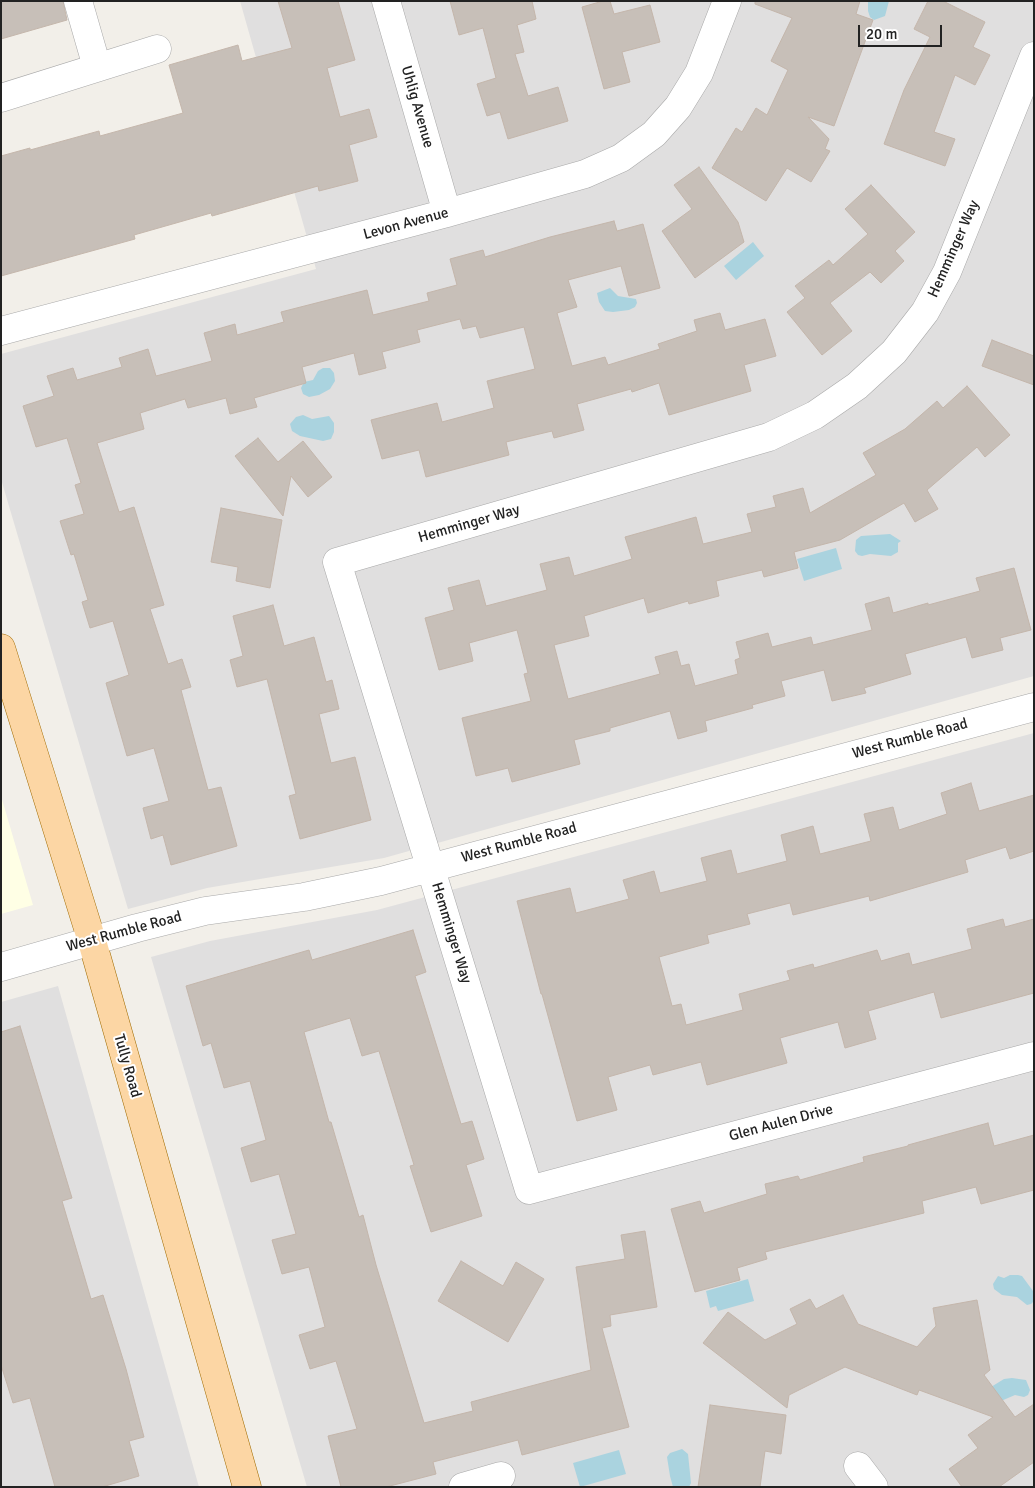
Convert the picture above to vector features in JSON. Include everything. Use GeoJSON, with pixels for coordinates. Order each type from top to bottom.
{"type":"FeatureCollection","features":[{"type":"Feature","properties":{"kind":"main road","name":"Tully Road"},"geometry":{"type":"LineString","coordinates":[[1,648],[92,941],[247,1487]]}},
{"type":"Feature","properties":{"kind":"street"},"geometry":{"type":"LineString","coordinates":[[78,1],[97,67]]}},
{"type":"Feature","properties":{"kind":"street","name":"Uhlig Avenue"},"geometry":{"type":"LineString","coordinates":[[386,1],[447,213]]}},
{"type":"Feature","properties":{"kind":"street","name":"Levon Avenue"},"geometry":{"type":"LineString","coordinates":[[1,331],[447,213],[585,174],[621,158],[654,134],[678,107],[699,73],[727,1]]}},
{"type":"Feature","properties":{"kind":"street"},"geometry":{"type":"LineString","coordinates":[[1,98],[157,49]]}},
{"type":"Feature","properties":{"kind":"street","name":"Hemminger Way"},"geometry":{"type":"LineString","coordinates":[[529,1190],[337,562],[769,437],[815,415],[857,386],[899,345],[925,312],[947,272],[1034,56]]}},
{"type":"Feature","properties":{"kind":"street","name":"West Rumble Road"},"geometry":{"type":"LineString","coordinates":[[1,967],[137,928],[205,911],[304,897],[381,881],[430,866],[1034,707]]}},
{"type":"Feature","properties":{"kind":"street","name":"Glen Aulen Drive"},"geometry":{"type":"LineString","coordinates":[[529,1190],[1034,1056]]}},
{"type":"Feature","properties":{"kind":"street"},"geometry":{"type":"LineString","coordinates":[[463,1487],[501,1476]]}},
{"type":"Feature","properties":{"kind":"shaded area"},"geometry":{"type":"Polygon","coordinates":[[[240,1],[1034,1],[1034,676],[384,858],[207,888],[128,909],[1,479],[1,354],[316,269],[240,1]]]}},
{"type":"Feature","properties":{"kind":"shaded area"},"geometry":{"type":"Polygon","coordinates":[[[1034,733],[1034,1487],[307,1487],[151,957],[210,941],[377,910],[1034,733]]]}},
{"type":"Feature","properties":{"kind":"shaded area"},"geometry":{"type":"Polygon","coordinates":[[[1,796],[33,905],[1,914],[1,796]]]}},
{"type":"Feature","properties":{"kind":"shaded area"},"geometry":{"type":"Polygon","coordinates":[[[58,986],[199,1487],[1,1487],[1,1002],[58,986]]]}},
{"type":"Feature","properties":{"kind":"water"},"geometry":{"type":"Polygon","coordinates":[[[868,1],[889,1],[885,16],[874,20],[870,17],[868,1]]]}},
{"type":"Feature","properties":{"kind":"water"},"geometry":{"type":"Polygon","coordinates":[[[753,242],[764,256],[736,280],[724,266],[753,242]]]}},
{"type":"Feature","properties":{"kind":"water"},"geometry":{"type":"Polygon","coordinates":[[[610,288],[618,296],[636,299],[635,307],[629,310],[605,311],[599,302],[597,293],[610,288]]]}},
{"type":"Feature","properties":{"kind":"water"},"geometry":{"type":"Polygon","coordinates":[[[323,368],[330,368],[334,373],[335,381],[330,389],[319,395],[309,397],[303,394],[301,388],[304,382],[313,380],[318,371],[323,368]]]}},
{"type":"Feature","properties":{"kind":"water"},"geometry":{"type":"Polygon","coordinates":[[[303,415],[312,419],[329,416],[334,423],[334,432],[331,439],[323,441],[300,436],[292,431],[290,424],[296,417],[303,415]]]}},
{"type":"Feature","properties":{"kind":"water"},"geometry":{"type":"Polygon","coordinates":[[[890,534],[901,541],[898,543],[898,552],[891,556],[870,554],[862,556],[858,555],[855,551],[856,540],[861,536],[890,534]]]}},
{"type":"Feature","properties":{"kind":"water"},"geometry":{"type":"Polygon","coordinates":[[[836,548],[842,569],[804,581],[797,559],[836,548]]]}},
{"type":"Feature","properties":{"kind":"water"},"geometry":{"type":"Polygon","coordinates":[[[1010,1275],[1022,1276],[1033,1291],[1034,1301],[1031,1304],[1027,1305],[1017,1297],[1002,1295],[994,1289],[993,1284],[998,1276],[1004,1278],[1010,1275]]]}},
{"type":"Feature","properties":{"kind":"water"},"geometry":{"type":"Polygon","coordinates":[[[748,1279],[754,1301],[718,1311],[716,1306],[710,1308],[706,1291],[748,1279]]]}},
{"type":"Feature","properties":{"kind":"water"},"geometry":{"type":"Polygon","coordinates":[[[1004,1379],[1026,1380],[1030,1390],[1028,1395],[1024,1397],[1015,1395],[1001,1401],[991,1387],[1004,1379]]]}},
{"type":"Feature","properties":{"kind":"water"},"geometry":{"type":"Polygon","coordinates":[[[682,1449],[688,1454],[691,1483],[689,1487],[673,1487],[667,1457],[670,1453],[682,1449]]]}},
{"type":"Feature","properties":{"kind":"water"},"geometry":{"type":"Polygon","coordinates":[[[619,1450],[626,1474],[580,1487],[573,1463],[619,1450]]]}},
{"type":"Feature","properties":{"kind":"building"},"geometry":{"type":"Polygon","coordinates":[[[1,1],[63,1],[67,20],[1,39],[1,1]]]}},
{"type":"Feature","properties":{"kind":"building"},"geometry":{"type":"Polygon","coordinates":[[[278,1],[338,1],[355,60],[327,68],[340,117],[369,109],[377,137],[349,145],[358,181],[319,191],[318,186],[212,216],[211,213],[134,235],[135,239],[1,276],[1,156],[99,131],[100,136],[183,113],[169,65],[238,45],[242,61],[292,48],[278,1]]]}},
{"type":"Feature","properties":{"kind":"building"},"geometry":{"type":"Polygon","coordinates":[[[450,1],[532,1],[536,19],[517,25],[524,52],[515,54],[528,96],[558,87],[568,121],[508,139],[500,112],[487,116],[477,84],[496,78],[483,28],[459,35],[450,1]]]}},
{"type":"Feature","properties":{"kind":"building"},"geometry":{"type":"Polygon","coordinates":[[[610,1],[614,14],[650,5],[660,42],[622,52],[630,82],[604,89],[582,7],[610,1]]]}},
{"type":"Feature","properties":{"kind":"building"},"geometry":{"type":"Polygon","coordinates":[[[755,1],[860,1],[856,14],[873,20],[834,126],[808,117],[829,139],[825,149],[830,151],[811,182],[787,168],[766,201],[712,168],[736,128],[742,132],[756,108],[767,115],[788,70],[771,61],[792,18],[755,4],[755,1]]]}},
{"type":"Feature","properties":{"kind":"building"},"geometry":{"type":"Polygon","coordinates":[[[928,1],[943,1],[985,22],[973,47],[990,55],[975,85],[955,75],[934,132],[955,139],[945,166],[884,144],[904,90],[930,37],[914,29],[928,1]]]}},
{"type":"Feature","properties":{"kind":"building"},"geometry":{"type":"Polygon","coordinates":[[[699,167],[738,222],[744,242],[695,278],[662,231],[692,209],[674,185],[699,167]]]}},
{"type":"Feature","properties":{"kind":"building"},"geometry":{"type":"Polygon","coordinates":[[[871,185],[915,232],[895,251],[904,261],[881,283],[870,272],[830,303],[852,331],[822,355],[787,312],[805,298],[795,286],[829,260],[833,265],[868,234],[845,209],[871,185]]]}},
{"type":"Feature","properties":{"kind":"building"},"geometry":{"type":"Polygon","coordinates":[[[614,221],[617,231],[643,224],[660,288],[629,296],[621,266],[568,280],[577,307],[557,313],[572,366],[605,357],[608,365],[660,349],[658,344],[697,331],[694,320],[720,313],[725,330],[765,319],[776,356],[744,365],[751,391],[669,415],[659,383],[632,392],[631,389],[577,404],[584,430],[554,438],[552,431],[506,442],[509,455],[426,477],[419,450],[382,459],[371,420],[437,403],[442,422],[494,408],[487,381],[535,369],[524,327],[480,338],[476,326],[463,329],[460,319],[417,330],[420,342],[382,352],[386,368],[359,375],[354,353],[302,367],[306,383],[254,398],[257,407],[230,414],[226,398],[188,408],[185,399],[140,413],[144,429],[97,443],[119,512],[134,507],[164,605],[150,609],[168,664],[182,659],[191,687],[181,690],[208,790],[221,787],[237,846],[171,865],[163,835],[151,839],[143,808],[169,801],[154,748],[127,756],[106,683],[129,675],[113,621],[90,628],[82,602],[88,600],[74,554],[71,555],[60,521],[84,514],[75,485],[81,483],[67,438],[36,447],[23,406],[54,396],[47,376],[73,368],[77,380],[122,367],[119,358],[148,349],[156,376],[212,361],[204,333],[235,324],[237,335],[284,322],[281,312],[367,290],[373,315],[429,301],[427,293],[457,285],[450,259],[483,250],[485,257],[550,237],[614,221]]]}},
{"type":"Feature","properties":{"kind":"building"},"geometry":{"type":"Polygon","coordinates":[[[992,340],[1034,356],[1034,385],[982,366],[992,340]]]}},
{"type":"Feature","properties":{"kind":"building"},"geometry":{"type":"Polygon","coordinates":[[[967,386],[1010,435],[985,457],[977,447],[927,490],[938,509],[915,522],[904,503],[840,540],[794,552],[798,568],[764,577],[762,570],[716,581],[719,596],[689,604],[688,601],[648,613],[644,598],[584,616],[589,636],[554,645],[568,699],[660,674],[655,657],[677,651],[681,666],[689,664],[695,686],[738,674],[735,660],[740,658],[736,642],[768,633],[772,647],[811,637],[813,645],[872,630],[865,604],[889,597],[893,613],[928,603],[928,605],[980,591],[976,578],[1014,568],[1031,630],[1000,638],[1003,650],[972,658],[966,637],[905,654],[911,674],[864,688],[866,693],[832,701],[824,670],[781,681],[785,696],[752,705],[753,708],[705,721],[707,731],[678,739],[670,711],[610,728],[610,731],[574,740],[580,764],[512,782],[508,768],[476,776],[462,718],[531,701],[524,674],[528,673],[517,630],[469,643],[473,661],[439,670],[425,618],[454,610],[448,588],[479,580],[486,606],[547,590],[540,564],[569,557],[574,576],[632,559],[625,537],[696,517],[703,544],[752,532],[747,514],[776,507],[773,496],[803,488],[810,513],[876,475],[863,453],[905,429],[937,401],[943,408],[967,386]]]}},
{"type":"Feature","properties":{"kind":"building"},"geometry":{"type":"Polygon","coordinates":[[[258,438],[278,462],[303,441],[332,477],[308,497],[291,476],[283,516],[235,456],[258,438]]]}},
{"type":"Feature","properties":{"kind":"building"},"geometry":{"type":"Polygon","coordinates":[[[221,508],[282,520],[270,588],[236,581],[238,567],[211,562],[221,508]]]}},
{"type":"Feature","properties":{"kind":"building"},"geometry":{"type":"Polygon","coordinates":[[[273,605],[284,646],[314,637],[326,682],[332,680],[339,709],[319,714],[331,763],[355,757],[371,820],[300,839],[289,796],[296,794],[267,679],[237,687],[230,660],[243,656],[233,616],[273,605]]]}},
{"type":"Feature","properties":{"kind":"building"},"geometry":{"type":"Polygon","coordinates":[[[971,783],[979,811],[1034,795],[1034,851],[1010,859],[1006,847],[965,860],[968,872],[870,901],[869,896],[793,915],[790,903],[747,914],[750,924],[707,935],[709,943],[659,957],[672,1006],[681,1004],[686,1025],[743,1010],[739,994],[790,980],[787,971],[813,964],[814,968],[877,950],[881,961],[909,953],[912,965],[972,949],[967,929],[1003,919],[1005,927],[1034,919],[1034,993],[941,1018],[934,992],[868,1011],[876,1039],[845,1048],[838,1022],[780,1038],[787,1063],[707,1085],[701,1062],[653,1075],[650,1065],[608,1077],[617,1110],[577,1121],[517,901],[570,888],[576,913],[629,899],[623,880],[654,871],[660,893],[707,881],[701,858],[731,850],[737,874],[787,861],[781,835],[813,826],[820,854],[871,841],[864,814],[893,807],[899,830],[947,814],[941,793],[971,783]]]}},
{"type":"Feature","properties":{"kind":"building"},"geometry":{"type":"Polygon","coordinates":[[[413,930],[426,972],[415,976],[461,1124],[472,1121],[484,1159],[466,1165],[482,1216],[431,1232],[410,1166],[414,1165],[379,1051],[362,1056],[350,1018],[304,1032],[329,1122],[331,1122],[359,1217],[363,1215],[376,1265],[424,1423],[473,1411],[471,1402],[591,1370],[576,1267],[625,1259],[621,1235],[645,1231],[657,1307],[610,1315],[611,1326],[602,1328],[629,1427],[522,1455],[518,1440],[433,1462],[436,1474],[386,1487],[341,1487],[328,1436],[357,1429],[336,1361],[310,1369],[299,1335],[325,1327],[309,1267],[282,1274],[272,1240],[296,1234],[279,1174],[251,1182],[241,1148],[266,1140],[250,1081],[224,1088],[211,1043],[203,1046],[186,986],[309,950],[312,960],[413,930]]]}},
{"type":"Feature","properties":{"kind":"building"},"geometry":{"type":"Polygon","coordinates":[[[20,1026],[72,1198],[62,1201],[91,1299],[103,1295],[126,1369],[144,1437],[129,1441],[139,1476],[102,1487],[55,1487],[30,1398],[13,1403],[1,1365],[1,1032],[20,1026]]]}},
{"type":"Feature","properties":{"kind":"building"},"geometry":{"type":"Polygon","coordinates":[[[988,1123],[994,1146],[1034,1135],[1034,1190],[981,1204],[976,1187],[922,1201],[924,1213],[765,1252],[767,1259],[737,1268],[740,1280],[695,1292],[671,1209],[700,1201],[704,1213],[767,1194],[765,1184],[798,1176],[800,1180],[864,1162],[863,1157],[988,1123]]]}},
{"type":"Feature","properties":{"kind":"building"},"geometry":{"type":"Polygon","coordinates":[[[461,1261],[503,1286],[516,1262],[544,1279],[508,1342],[438,1301],[461,1261]]]}},
{"type":"Feature","properties":{"kind":"building"},"geometry":{"type":"Polygon","coordinates":[[[843,1295],[858,1324],[917,1347],[936,1326],[933,1308],[977,1300],[990,1370],[984,1375],[1015,1417],[1034,1404],[1034,1462],[999,1487],[962,1487],[949,1469],[978,1448],[968,1435],[993,1417],[919,1390],[917,1395],[845,1367],[789,1395],[787,1408],[703,1343],[728,1312],[765,1340],[797,1324],[790,1309],[810,1299],[816,1309],[843,1295]]]}},
{"type":"Feature","properties":{"kind":"building"},"geometry":{"type":"Polygon","coordinates":[[[710,1405],[786,1415],[781,1454],[765,1451],[760,1487],[698,1487],[710,1405]]]}}]}
